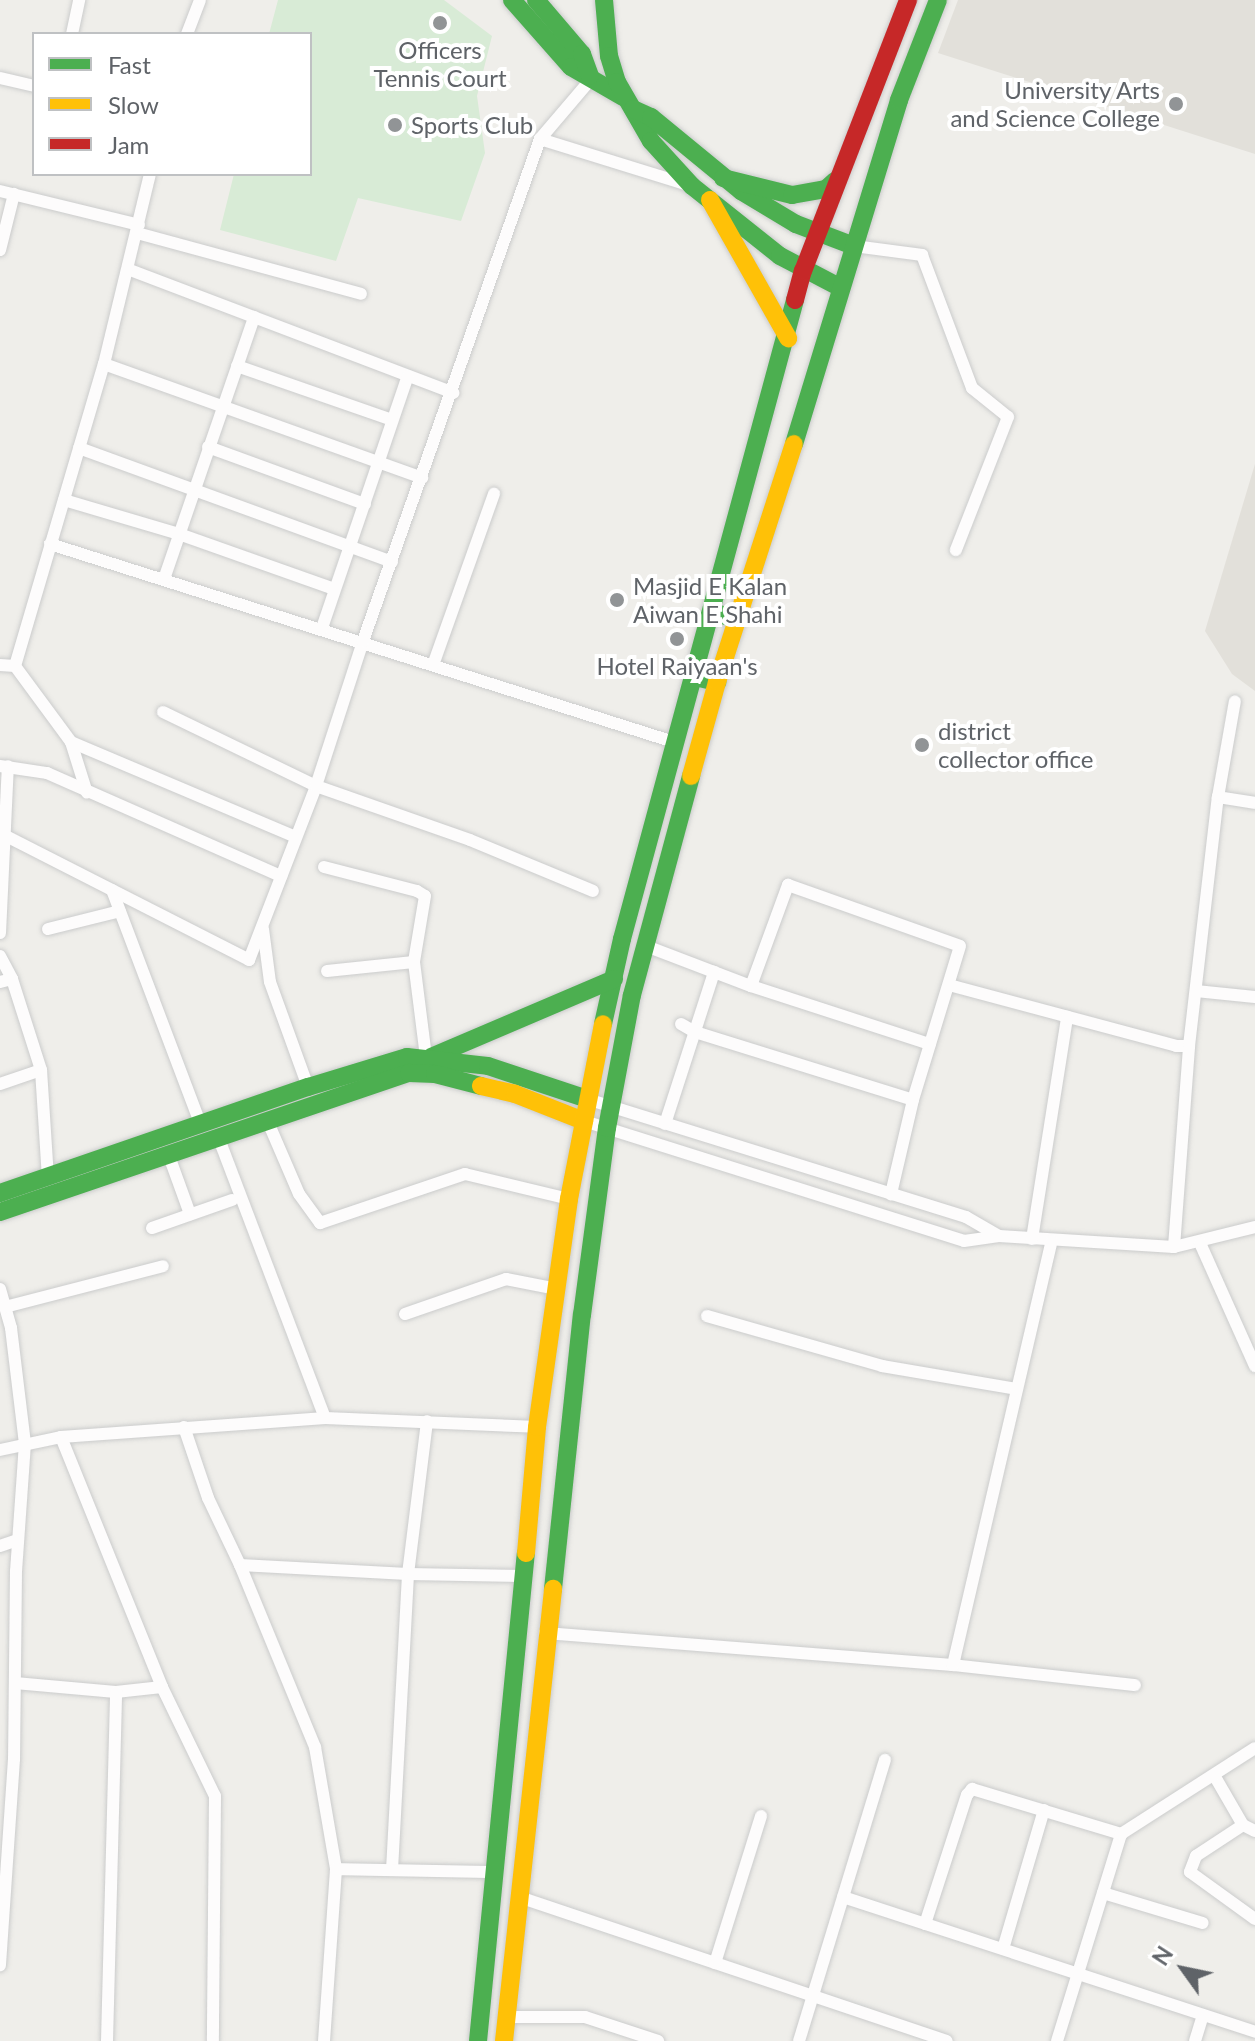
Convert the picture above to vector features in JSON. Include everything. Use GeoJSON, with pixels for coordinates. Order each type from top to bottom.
{"type":"FeatureCollection","features":[{"type":"Feature","properties":{"kind":"main road"},"geometry":{"type":"LineString","coordinates":[[512,0],[571,67],[651,117],[723,178],[796,224],[854,246]]}},
{"type":"Feature","properties":{"kind":"main road"},"geometry":{"type":"LineString","coordinates":[[536,0],[582,54],[591,77]]}},
{"type":"Feature","properties":{"kind":"main road"},"geometry":{"type":"LineString","coordinates":[[604,0],[609,56],[640,127],[692,186],[803,271],[841,288]]}},
{"type":"Feature","properties":{"kind":"main road"},"geometry":{"type":"LineString","coordinates":[[478,2041],[537,1427],[569,1199],[587,1099],[614,979],[788,338],[803,271],[835,181],[908,0]]}},
{"type":"Feature","properties":{"kind":"main road"},"geometry":{"type":"LineString","coordinates":[[504,2041],[522,1898],[545,1633],[607,1128],[632,995],[717,682],[899,100],[938,0]]}},
{"type":"Feature","properties":{"kind":"main road"},"geometry":{"type":"LineString","coordinates":[[723,178],[792,195],[826,189],[835,181]]}},
{"type":"Feature","properties":{"kind":"main road"},"geometry":{"type":"LineString","coordinates":[[710,200],[788,338]]}},
{"type":"Feature","properties":{"kind":"main road"},"geometry":{"type":"LineString","coordinates":[[712,612],[737,619]]}},
{"type":"Feature","properties":{"kind":"main road"},"geometry":{"type":"LineString","coordinates":[[695,677],[717,682]]}},
{"type":"Feature","properties":{"kind":"main road"},"geometry":{"type":"LineString","coordinates":[[428,1057],[614,979]]}},
{"type":"Feature","properties":{"kind":"main road"},"geometry":{"type":"LineString","coordinates":[[0,1193],[308,1087],[407,1057],[488,1066],[587,1099]]}},
{"type":"Feature","properties":{"kind":"main road"},"geometry":{"type":"LineString","coordinates":[[0,1212],[409,1073],[421,1072],[515,1094],[584,1121]]}},
{"type":"Feature","properties":{"kind":"street"},"geometry":{"type":"LineString","coordinates":[[72,32],[79,0]]}},
{"type":"Feature","properties":{"kind":"street"},"geometry":{"type":"LineString","coordinates":[[188,32],[200,0]]}},
{"type":"Feature","properties":{"kind":"street"},"geometry":{"type":"LineString","coordinates":[[6,836],[249,960],[316,786],[363,641],[453,393],[540,139],[591,77]]}},
{"type":"Feature","properties":{"kind":"street"},"geometry":{"type":"LineString","coordinates":[[0,78],[32,86]]}},
{"type":"Feature","properties":{"kind":"street"},"geometry":{"type":"LineString","coordinates":[[540,139],[692,186]]}},
{"type":"Feature","properties":{"kind":"street"},"geometry":{"type":"LineString","coordinates":[[15,666],[130,270],[150,176]]}},
{"type":"Feature","properties":{"kind":"street"},"geometry":{"type":"LineString","coordinates":[[0,191],[361,294]]}},
{"type":"Feature","properties":{"kind":"street"},"geometry":{"type":"LineString","coordinates":[[0,250],[14,194]]}},
{"type":"Feature","properties":{"kind":"street"},"geometry":{"type":"LineString","coordinates":[[854,246],[922,255],[972,388],[1008,417],[956,550]]}},
{"type":"Feature","properties":{"kind":"street"},"geometry":{"type":"LineString","coordinates":[[130,270],[453,393]]}},
{"type":"Feature","properties":{"kind":"street"},"geometry":{"type":"LineString","coordinates":[[164,579],[254,317]]}},
{"type":"Feature","properties":{"kind":"street"},"geometry":{"type":"LineString","coordinates":[[104,364],[422,478]]}},
{"type":"Feature","properties":{"kind":"street"},"geometry":{"type":"LineString","coordinates":[[237,366],[392,420]]}},
{"type":"Feature","properties":{"kind":"street"},"geometry":{"type":"LineString","coordinates":[[322,628],[408,376]]}},
{"type":"Feature","properties":{"kind":"street"},"geometry":{"type":"LineString","coordinates":[[208,447],[365,504]]}},
{"type":"Feature","properties":{"kind":"street"},"geometry":{"type":"LineString","coordinates":[[79,448],[392,562]]}},
{"type":"Feature","properties":{"kind":"street"},"geometry":{"type":"LineString","coordinates":[[433,665],[494,494]]}},
{"type":"Feature","properties":{"kind":"street"},"geometry":{"type":"LineString","coordinates":[[64,500],[179,534],[334,589]]}},
{"type":"Feature","properties":{"kind":"street"},"geometry":{"type":"LineString","coordinates":[[50,544],[677,743]]}},
{"type":"Feature","properties":{"kind":"street"},"geometry":{"type":"LineString","coordinates":[[0,665],[15,666],[71,742],[87,793]]}},
{"type":"Feature","properties":{"kind":"street"},"geometry":{"type":"LineString","coordinates":[[1174,1247],[1189,1046],[1218,797],[1235,701]]}},
{"type":"Feature","properties":{"kind":"street"},"geometry":{"type":"LineString","coordinates":[[163,712],[316,786],[470,840],[593,891]]}},
{"type":"Feature","properties":{"kind":"street"},"geometry":{"type":"LineString","coordinates":[[71,742],[296,837]]}},
{"type":"Feature","properties":{"kind":"street"},"geometry":{"type":"LineString","coordinates":[[0,933],[6,836],[4,766],[47,773],[281,876]]}},
{"type":"Feature","properties":{"kind":"street"},"geometry":{"type":"LineString","coordinates":[[1218,797],[1255,803]]}},
{"type":"Feature","properties":{"kind":"street"},"geometry":{"type":"LineString","coordinates":[[324,867],[425,896],[414,962],[428,1057]]}},
{"type":"Feature","properties":{"kind":"street"},"geometry":{"type":"LineString","coordinates":[[751,986],[788,885],[960,946],[913,1100],[891,1194]]}},
{"type":"Feature","properties":{"kind":"street"},"geometry":{"type":"LineString","coordinates":[[112,890],[201,1126]]}},
{"type":"Feature","properties":{"kind":"street"},"geometry":{"type":"LineString","coordinates":[[48,929],[120,911]]}},
{"type":"Feature","properties":{"kind":"street"},"geometry":{"type":"LineString","coordinates":[[262,926],[270,982],[308,1087]]}},
{"type":"Feature","properties":{"kind":"street"},"geometry":{"type":"LineString","coordinates":[[646,946],[751,986],[930,1044]]}},
{"type":"Feature","properties":{"kind":"street"},"geometry":{"type":"LineString","coordinates":[[0,956],[6,981],[41,1070],[48,1178]]}},
{"type":"Feature","properties":{"kind":"street"},"geometry":{"type":"LineString","coordinates":[[327,971],[414,962]]}},
{"type":"Feature","properties":{"kind":"street"},"geometry":{"type":"LineString","coordinates":[[665,1124],[714,972]]}},
{"type":"Feature","properties":{"kind":"street"},"geometry":{"type":"LineString","coordinates":[[949,985],[1176,1046],[1189,1046]]}},
{"type":"Feature","properties":{"kind":"street"},"geometry":{"type":"LineString","coordinates":[[1196,991],[1255,997]]}},
{"type":"Feature","properties":{"kind":"street"},"geometry":{"type":"LineString","coordinates":[[1032,1239],[1067,1017]]}},
{"type":"Feature","properties":{"kind":"street"},"geometry":{"type":"LineString","coordinates":[[681,1024],[695,1032],[913,1100]]}},
{"type":"Feature","properties":{"kind":"street"},"geometry":{"type":"LineString","coordinates":[[0,1084],[41,1070]]}},
{"type":"Feature","properties":{"kind":"street"},"geometry":{"type":"LineString","coordinates":[[587,1099],[966,1217],[999,1236]]}},
{"type":"Feature","properties":{"kind":"street"},"geometry":{"type":"LineString","coordinates":[[584,1121],[964,1241],[999,1236],[1174,1247],[1255,1227]]}},
{"type":"Feature","properties":{"kind":"street"},"geometry":{"type":"LineString","coordinates":[[268,1122],[299,1194],[320,1223],[465,1174],[569,1199]]}},
{"type":"Feature","properties":{"kind":"street"},"geometry":{"type":"LineString","coordinates":[[219,1139],[325,1418]]}},
{"type":"Feature","properties":{"kind":"street"},"geometry":{"type":"LineString","coordinates":[[169,1156],[190,1214]]}},
{"type":"Feature","properties":{"kind":"street"},"geometry":{"type":"LineString","coordinates":[[152,1228],[232,1200]]}},
{"type":"Feature","properties":{"kind":"street"},"geometry":{"type":"LineString","coordinates":[[953,1665],[1052,1241]]}},
{"type":"Feature","properties":{"kind":"street"},"geometry":{"type":"LineString","coordinates":[[1200,1243],[1255,1366]]}},
{"type":"Feature","properties":{"kind":"street"},"geometry":{"type":"LineString","coordinates":[[5,1307],[163,1266]]}},
{"type":"Feature","properties":{"kind":"street"},"geometry":{"type":"LineString","coordinates":[[405,1314],[506,1279],[557,1289]]}},
{"type":"Feature","properties":{"kind":"street"},"geometry":{"type":"LineString","coordinates":[[0,1289],[25,1443],[17,1540],[13,1773],[2,1895],[0,1966]]}},
{"type":"Feature","properties":{"kind":"street"},"geometry":{"type":"LineString","coordinates":[[707,1316],[882,1366],[1016,1389]]}},
{"type":"Feature","properties":{"kind":"street"},"geometry":{"type":"LineString","coordinates":[[0,1450],[61,1437],[325,1418],[537,1427]]}},
{"type":"Feature","properties":{"kind":"street"},"geometry":{"type":"LineString","coordinates":[[392,1870],[408,1574],[427,1421]]}},
{"type":"Feature","properties":{"kind":"street"},"geometry":{"type":"LineString","coordinates":[[184,1427],[208,1498],[240,1565],[315,1747],[336,1869],[324,2041]]}},
{"type":"Feature","properties":{"kind":"street"},"geometry":{"type":"LineString","coordinates":[[61,1437],[162,1687],[215,1796],[213,2041]]}},
{"type":"Feature","properties":{"kind":"street"},"geometry":{"type":"LineString","coordinates":[[0,1546],[17,1540]]}},
{"type":"Feature","properties":{"kind":"street"},"geometry":{"type":"LineString","coordinates":[[240,1565],[408,1574],[522,1576]]}},
{"type":"Feature","properties":{"kind":"street"},"geometry":{"type":"LineString","coordinates":[[545,1633],[953,1665],[1135,1685]]}},
{"type":"Feature","properties":{"kind":"street"},"geometry":{"type":"LineString","coordinates":[[0,1662],[15,1657]]}},
{"type":"Feature","properties":{"kind":"street"},"geometry":{"type":"LineString","coordinates":[[15,1683],[116,1692],[162,1687]]}},
{"type":"Feature","properties":{"kind":"street"},"geometry":{"type":"LineString","coordinates":[[107,2041],[116,1692]]}},
{"type":"Feature","properties":{"kind":"street"},"geometry":{"type":"LineString","coordinates":[[1057,2041],[1121,1834],[1255,1748]]}},
{"type":"Feature","properties":{"kind":"street"},"geometry":{"type":"LineString","coordinates":[[799,2041],[885,1760]]}},
{"type":"Feature","properties":{"kind":"street"},"geometry":{"type":"LineString","coordinates":[[0,1777],[13,1773]]}},
{"type":"Feature","properties":{"kind":"street"},"geometry":{"type":"LineString","coordinates":[[1214,1775],[1249,1828],[1196,1856],[1190,1872],[1255,1919]]}},
{"type":"Feature","properties":{"kind":"street"},"geometry":{"type":"LineString","coordinates":[[925,1924],[967,1795],[972,1789],[1121,1834]]}},
{"type":"Feature","properties":{"kind":"street"},"geometry":{"type":"LineString","coordinates":[[1003,1949],[1044,1810]]}},
{"type":"Feature","properties":{"kind":"street"},"geometry":{"type":"LineString","coordinates":[[715,1963],[761,1816]]}},
{"type":"Feature","properties":{"kind":"street"},"geometry":{"type":"LineString","coordinates":[[336,1869],[496,1872]]}},
{"type":"Feature","properties":{"kind":"street"},"geometry":{"type":"LineString","coordinates":[[1103,1893],[1203,1923]]}},
{"type":"Feature","properties":{"kind":"street"},"geometry":{"type":"LineString","coordinates":[[843,1897],[1255,2032]]}},
{"type":"Feature","properties":{"kind":"street"},"geometry":{"type":"LineString","coordinates":[[522,1898],[947,2041]]}},
{"type":"Feature","properties":{"kind":"street"},"geometry":{"type":"LineString","coordinates":[[1195,2041],[1203,2015]]}},
{"type":"Feature","properties":{"kind":"street"},"geometry":{"type":"LineString","coordinates":[[506,2017],[585,2017],[658,2041]]}},
{"type":"Feature","properties":{"kind":"shaded area","name":"University Arts and Science College"},"geometry":{"type":"Polygon","coordinates":[[[958,0],[1255,0],[1255,154],[938,53],[958,0]]]}},
{"type":"Feature","properties":{"kind":"shaded area"},"geometry":{"type":"Polygon","coordinates":[[[1255,464],[1255,691],[1232,674],[1205,631],[1255,464]]]}},
{"type":"Feature","properties":{"kind":"green space","name":"Sports Club"},"geometry":{"type":"Polygon","coordinates":[[[278,0],[444,0],[492,36],[477,96],[485,153],[461,221],[358,198],[336,261],[220,230],[234,176],[312,176],[312,32],[270,32],[278,0]]]}},
{"type":"Feature","properties":{"kind":"traffic: fast"},"geometry":{"type":"LineString","coordinates":[[512,0],[571,67],[623,97]]}},
{"type":"Feature","properties":{"kind":"traffic: fast"},"geometry":{"type":"LineString","coordinates":[[536,0],[582,54],[590,76]]}},
{"type":"Feature","properties":{"kind":"traffic: fast"},"geometry":{"type":"LineString","coordinates":[[604,0],[609,56],[617,82],[651,141],[692,186],[780,256],[841,288]]}},
{"type":"Feature","properties":{"kind":"traffic: fast"},"geometry":{"type":"LineString","coordinates":[[794,444],[899,100],[938,0]]}},
{"type":"Feature","properties":{"kind":"traffic: fast"},"geometry":{"type":"LineString","coordinates":[[633,109],[651,117],[741,191],[796,224],[854,246]]}},
{"type":"Feature","properties":{"kind":"traffic: fast"},"geometry":{"type":"LineString","coordinates":[[723,178],[792,195],[826,189],[835,181]]}},
{"type":"Feature","properties":{"kind":"traffic: fast"},"geometry":{"type":"LineString","coordinates":[[603,1024],[622,939],[795,300]]}},
{"type":"Feature","properties":{"kind":"traffic: fast"},"geometry":{"type":"LineString","coordinates":[[712,612],[737,619]]}},
{"type":"Feature","properties":{"kind":"traffic: fast"},"geometry":{"type":"LineString","coordinates":[[695,677],[717,682]]}},
{"type":"Feature","properties":{"kind":"traffic: fast"},"geometry":{"type":"LineString","coordinates":[[553,1589],[582,1315],[607,1128],[632,995],[691,776]]}},
{"type":"Feature","properties":{"kind":"traffic: fast"},"geometry":{"type":"LineString","coordinates":[[431,1057],[614,979]]}},
{"type":"Feature","properties":{"kind":"traffic: fast"},"geometry":{"type":"LineString","coordinates":[[0,1193],[308,1087],[407,1057],[488,1066],[587,1099]]}},
{"type":"Feature","properties":{"kind":"traffic: fast"},"geometry":{"type":"LineString","coordinates":[[0,1212],[409,1073],[435,1074],[481,1086]]}},
{"type":"Feature","properties":{"kind":"traffic: fast"},"geometry":{"type":"LineString","coordinates":[[478,2041],[526,1553]]}},
{"type":"Feature","properties":{"kind":"traffic: slow"},"geometry":{"type":"LineString","coordinates":[[710,200],[788,338]]}},
{"type":"Feature","properties":{"kind":"traffic: slow"},"geometry":{"type":"LineString","coordinates":[[691,776],[717,682],[794,444]]}},
{"type":"Feature","properties":{"kind":"traffic: slow"},"geometry":{"type":"LineString","coordinates":[[526,1553],[537,1427],[569,1199],[603,1024]]}},
{"type":"Feature","properties":{"kind":"traffic: slow"},"geometry":{"type":"LineString","coordinates":[[481,1086],[515,1094],[584,1121]]}},
{"type":"Feature","properties":{"kind":"traffic: slow"},"geometry":{"type":"LineString","coordinates":[[504,2041],[553,1589]]}},
{"type":"Feature","properties":{"kind":"traffic: jam"},"geometry":{"type":"LineString","coordinates":[[795,300],[803,271],[908,0]]}},
{"type":"Feature","properties":{"kind":"place","name":"Officers Tennis Court"},"geometry":{"type":"Point","coordinates":[440,23]}},
{"type":"Feature","properties":{"kind":"place","name":"University Arts and Science College"},"geometry":{"type":"Point","coordinates":[1176,104]}},
{"type":"Feature","properties":{"kind":"place","name":"Sports Club"},"geometry":{"type":"Point","coordinates":[395,125]}},
{"type":"Feature","properties":{"kind":"place","name":"Masjid E Kalan Aiwan E Shahi"},"geometry":{"type":"Point","coordinates":[617,600]}},
{"type":"Feature","properties":{"kind":"place","name":"Hotel Raiyaan's"},"geometry":{"type":"Point","coordinates":[677,639]}},
{"type":"Feature","properties":{"kind":"place","name":"district collector office"},"geometry":{"type":"Point","coordinates":[922,745]}}]}
